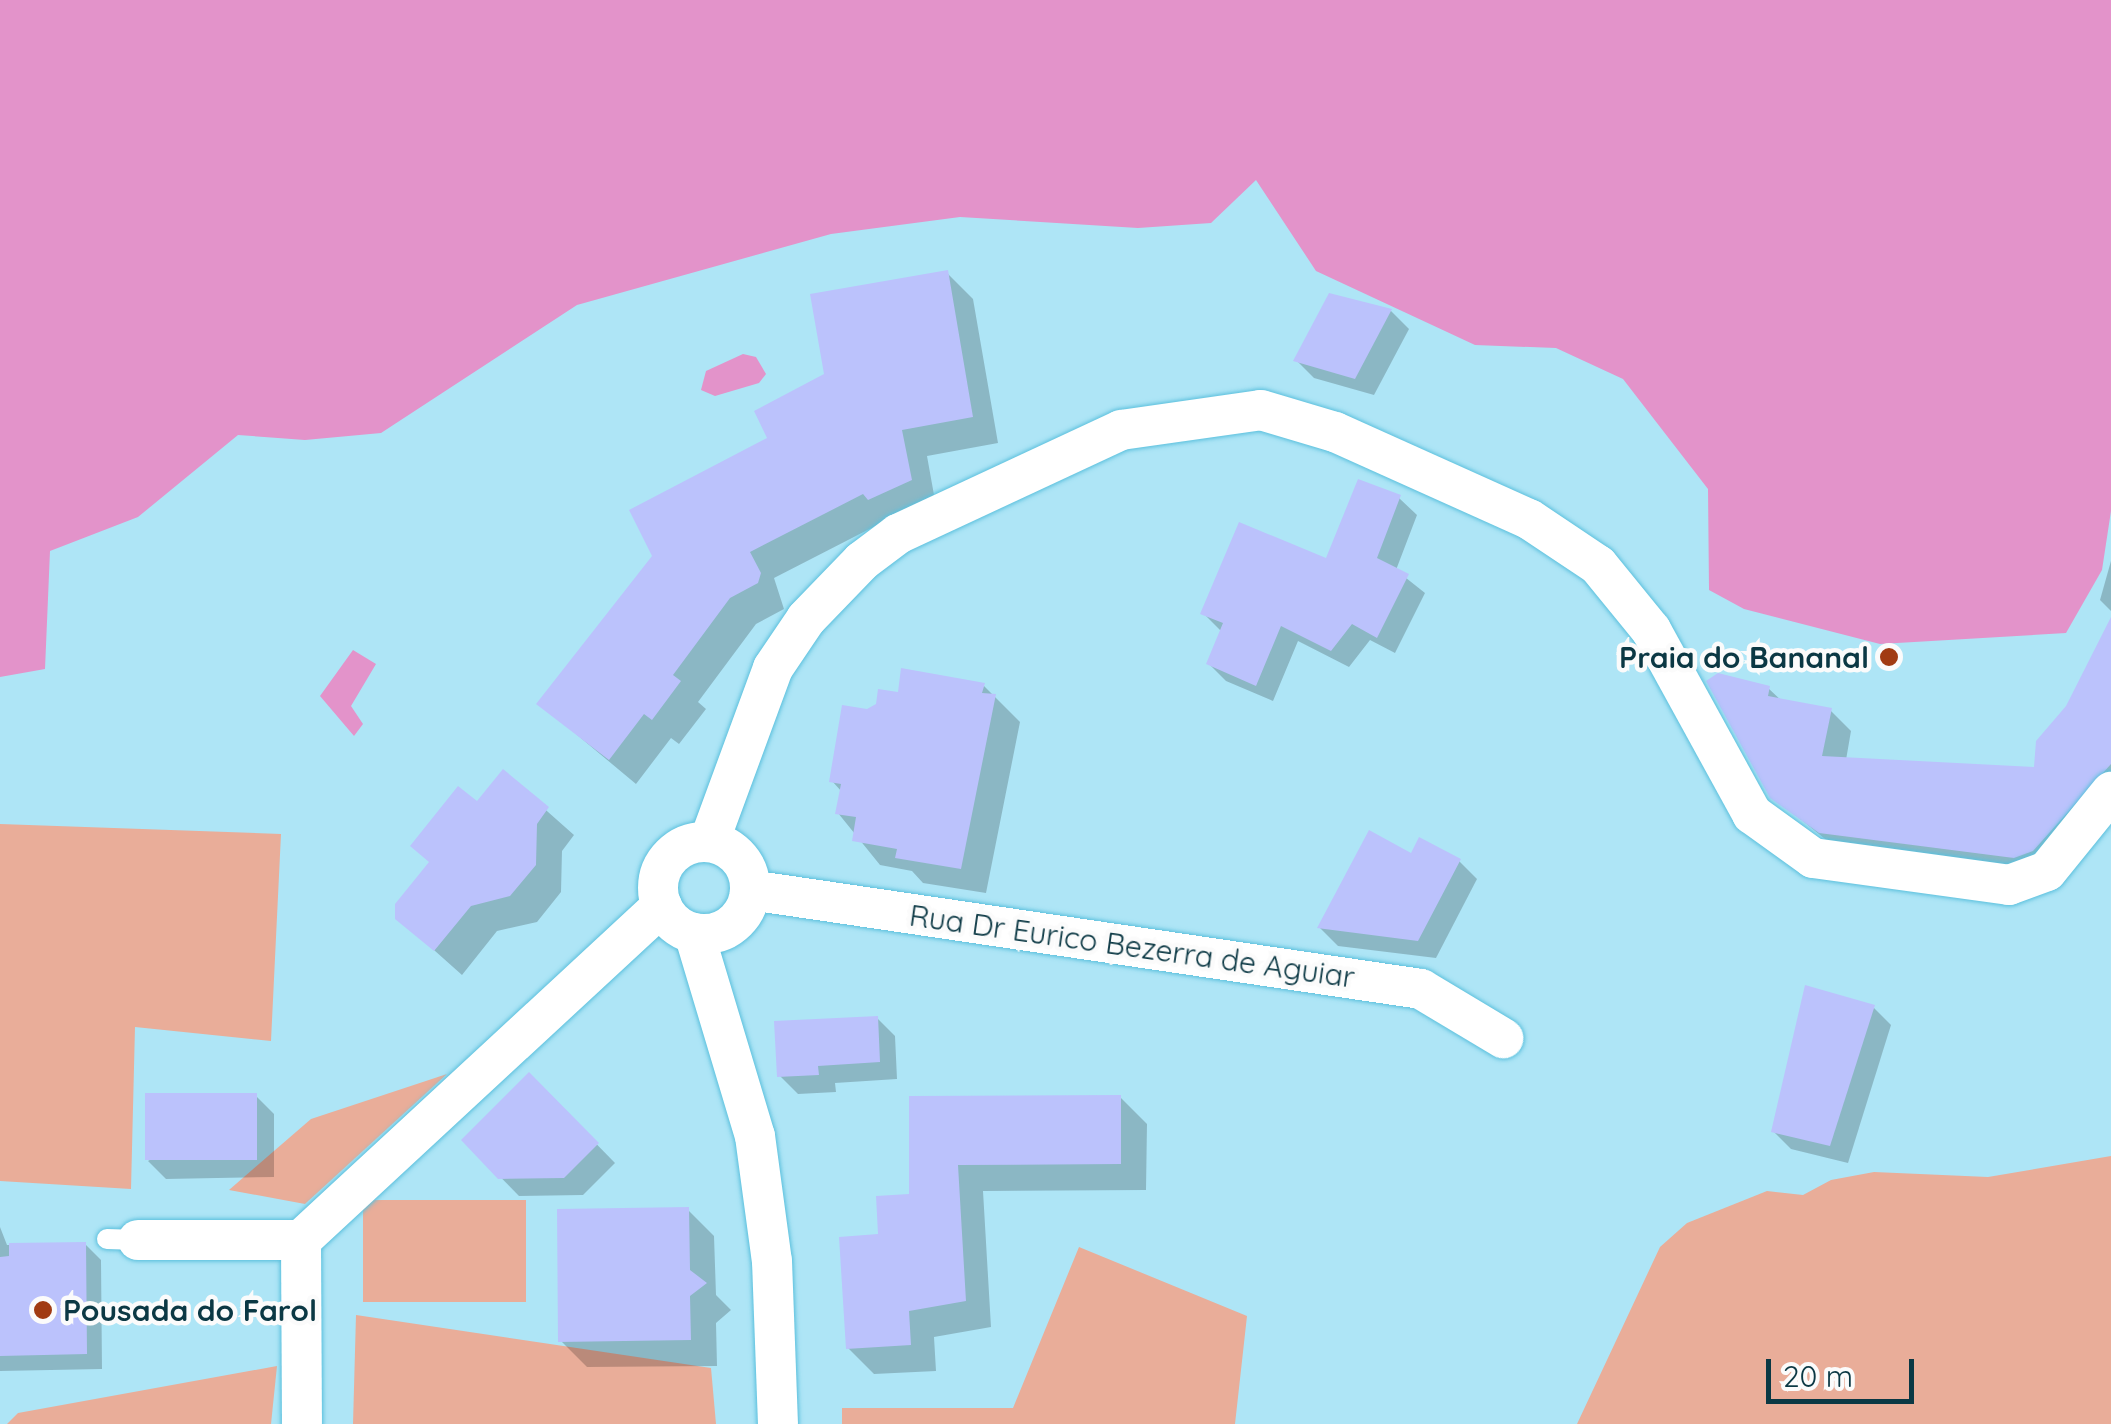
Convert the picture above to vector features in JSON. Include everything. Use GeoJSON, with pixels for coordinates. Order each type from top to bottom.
{"type":"FeatureCollection","features":[{"type":"Feature","properties":{"kind":"street"},"geometry":{"type":"LineString","coordinates":[[709,842],[774,668],[806,619],[862,561],[898,534],[1121,430],[1260,410],[1334,432],[1529,520],[1598,565],[1651,630],[1752,814],[1812,858],[2008,886],[2030,880],[2061,858],[2111,792]]}},
{"type":"Feature","properties":{"kind":"street"},"geometry":{"type":"LineString","coordinates":[[694,933],[735,922],[750,890],[744,864],[732,850],[709,842],[670,856],[660,872],[662,906],[694,933],[755,1136],[772,1261],[778,1424]]}},
{"type":"Feature","properties":{"kind":"street","name":"Rua Dr Eurico Bezerra de Aguiar"},"geometry":{"type":"LineString","coordinates":[[750,890],[1420,989],[1503,1038]]}},
{"type":"Feature","properties":{"kind":"street"},"geometry":{"type":"LineString","coordinates":[[123,1239],[301,1240],[662,906]]}},
{"type":"Feature","properties":{"kind":"street"},"geometry":{"type":"LineString","coordinates":[[301,1240],[302,1424]]}},
{"type":"Feature","properties":{"kind":"shaded area"},"geometry":{"type":"Polygon","coordinates":[[[0,0],[2111,0],[2111,511],[2102,570],[2066,633],[1880,644],[1744,609],[1709,590],[1708,489],[1623,379],[1556,348],[1475,345],[1316,271],[1256,180],[1211,223],[1138,228],[960,217],[831,234],[577,305],[381,433],[305,440],[238,435],[138,517],[50,551],[45,669],[0,677],[0,0]]]}},
{"type":"Feature","properties":{"kind":"shaded area"},"geometry":{"type":"Polygon","coordinates":[[[743,354],[756,357],[766,374],[759,383],[715,396],[701,390],[706,371],[743,354]]]}},
{"type":"Feature","properties":{"kind":"shaded area"},"geometry":{"type":"Polygon","coordinates":[[[353,650],[376,664],[351,706],[363,724],[354,736],[320,696],[353,650]]]}},
{"type":"Feature","properties":{"kind":"shaded area"},"geometry":{"type":"Polygon","coordinates":[[[0,824],[281,834],[271,1041],[135,1027],[131,1189],[0,1181],[0,824]]]}},
{"type":"Feature","properties":{"kind":"shaded area"},"geometry":{"type":"Polygon","coordinates":[[[447,1074],[305,1204],[229,1190],[311,1119],[447,1074]]]}},
{"type":"Feature","properties":{"kind":"shaded area"},"geometry":{"type":"Polygon","coordinates":[[[2111,1156],[2111,1424],[1577,1424],[1660,1247],[1687,1223],[1767,1191],[1803,1195],[1831,1180],[1874,1172],[1988,1177],[2111,1156]]]}},
{"type":"Feature","properties":{"kind":"shaded area"},"geometry":{"type":"Polygon","coordinates":[[[363,1200],[526,1200],[526,1302],[363,1302],[363,1200]]]}},
{"type":"Feature","properties":{"kind":"shaded area"},"geometry":{"type":"Polygon","coordinates":[[[1079,1247],[1247,1316],[1235,1424],[842,1424],[842,1408],[1013,1408],[1079,1247]]]}},
{"type":"Feature","properties":{"kind":"shaded area"},"geometry":{"type":"Polygon","coordinates":[[[356,1315],[711,1368],[716,1424],[353,1424],[356,1315]]]}},
{"type":"Feature","properties":{"kind":"shaded area"},"geometry":{"type":"Polygon","coordinates":[[[277,1366],[271,1424],[7,1424],[18,1413],[277,1366]]]}},
{"type":"Feature","properties":{"kind":"building"},"geometry":{"type":"Polygon","coordinates":[[[948,270],[973,417],[902,430],[912,480],[868,500],[863,494],[750,552],[761,573],[758,583],[730,598],[673,675],[681,681],[652,720],[644,714],[609,760],[536,704],[652,556],[629,510],[767,438],[754,411],[824,374],[810,294],[948,270]]]}},
{"type":"Feature","properties":{"kind":"building"},"geometry":{"type":"Polygon","coordinates":[[[1329,293],[1392,309],[1355,379],[1293,361],[1329,293]]]}},
{"type":"Feature","properties":{"kind":"building"},"geometry":{"type":"Polygon","coordinates":[[[1358,479],[1401,495],[1377,558],[1409,574],[1377,638],[1352,624],[1331,651],[1281,626],[1256,686],[1206,664],[1223,623],[1200,614],[1239,522],[1326,558],[1358,479]]]}},
{"type":"Feature","properties":{"kind":"building"},"geometry":{"type":"Polygon","coordinates":[[[2111,617],[2111,764],[2033,851],[2014,858],[1819,833],[1770,798],[1706,681],[1718,673],[1770,686],[1768,696],[1832,708],[1822,756],[2034,767],[2036,741],[2066,706],[2111,617]]]}},
{"type":"Feature","properties":{"kind":"building"},"geometry":{"type":"Polygon","coordinates":[[[901,668],[985,683],[982,693],[996,694],[961,869],[895,858],[897,849],[852,841],[856,817],[835,814],[841,784],[829,782],[842,705],[867,709],[876,704],[878,689],[898,692],[901,668]]]}},
{"type":"Feature","properties":{"kind":"building"},"geometry":{"type":"Polygon","coordinates":[[[503,769],[549,807],[537,824],[536,865],[510,896],[471,906],[434,951],[395,919],[395,904],[429,862],[410,846],[458,786],[477,801],[503,769]]]}},
{"type":"Feature","properties":{"kind":"building"},"geometry":{"type":"Polygon","coordinates":[[[1369,830],[1411,853],[1419,837],[1461,859],[1418,941],[1317,928],[1369,830]]]}},
{"type":"Feature","properties":{"kind":"building"},"geometry":{"type":"Polygon","coordinates":[[[1805,985],[1875,1005],[1830,1146],[1771,1132],[1805,985]]]}},
{"type":"Feature","properties":{"kind":"building"},"geometry":{"type":"Polygon","coordinates":[[[878,1016],[880,1062],[818,1066],[819,1075],[777,1077],[774,1021],[878,1016]]]}},
{"type":"Feature","properties":{"kind":"building"},"geometry":{"type":"Polygon","coordinates":[[[529,1072],[599,1143],[564,1178],[498,1179],[461,1140],[529,1072]]]}},
{"type":"Feature","properties":{"kind":"building"},"geometry":{"type":"Polygon","coordinates":[[[145,1093],[257,1093],[257,1160],[145,1160],[145,1093]]]}},
{"type":"Feature","properties":{"kind":"building"},"geometry":{"type":"Polygon","coordinates":[[[1121,1095],[1121,1164],[958,1165],[966,1301],[909,1311],[911,1345],[846,1349],[839,1237],[878,1234],[876,1196],[909,1194],[909,1096],[1121,1095]]]}},
{"type":"Feature","properties":{"kind":"building"},"geometry":{"type":"Polygon","coordinates":[[[689,1207],[690,1270],[707,1283],[690,1296],[691,1340],[558,1342],[557,1209],[689,1207]]]}},
{"type":"Feature","properties":{"kind":"building","name":"Pousada do Farol"},"geometry":{"type":"Polygon","coordinates":[[[86,1242],[87,1354],[0,1356],[0,1257],[9,1256],[9,1243],[86,1242]]]}},
{"type":"Feature","properties":{"kind":"place","name":"Praia do Bananal"},"geometry":{"type":"Point","coordinates":[1889,657]}},
{"type":"Feature","properties":{"kind":"place","name":"Pousada do Farol"},"geometry":{"type":"Point","coordinates":[43,1310]}}]}
